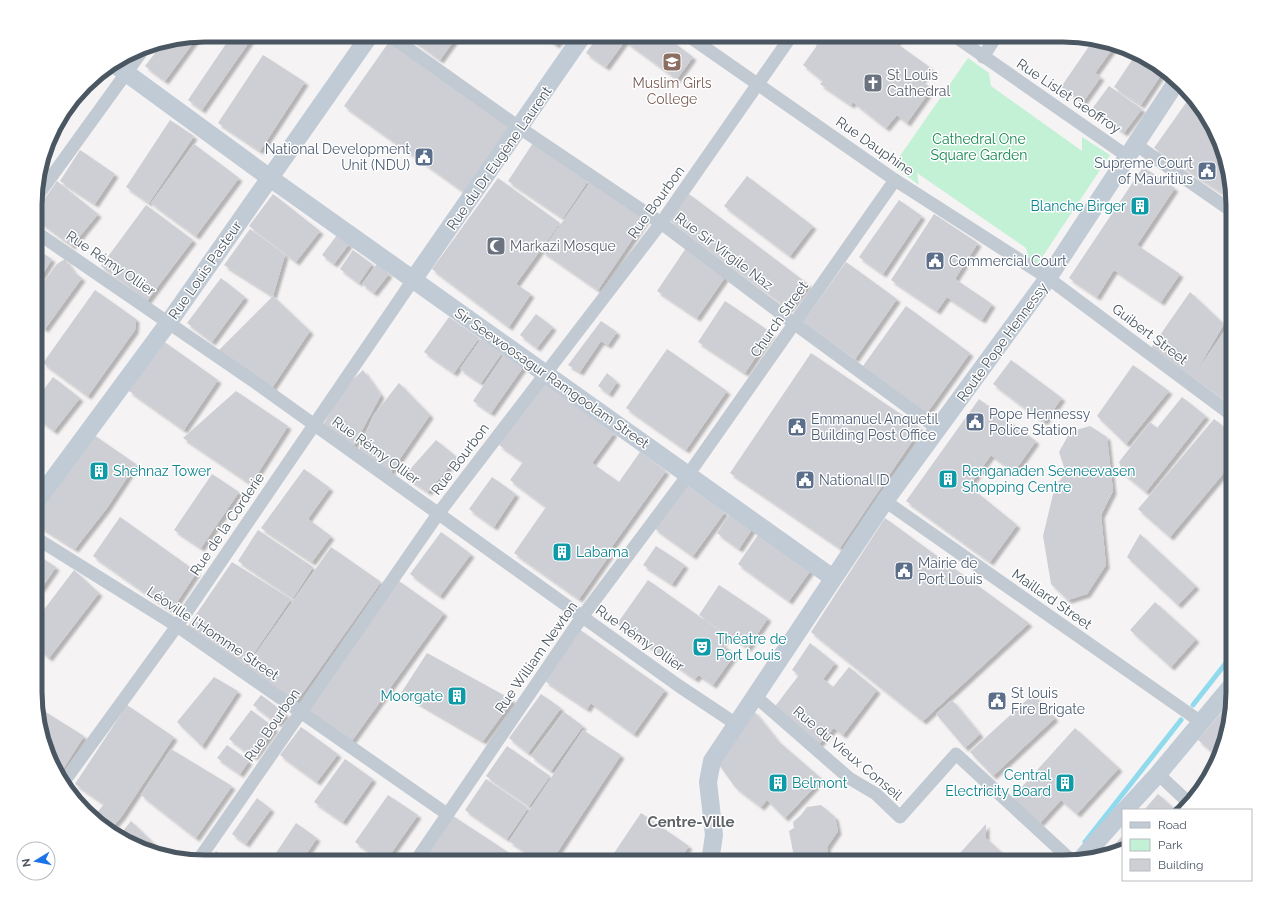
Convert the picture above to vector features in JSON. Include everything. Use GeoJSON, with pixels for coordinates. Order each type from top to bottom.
{"type":"FeatureCollection","features":[{"type":"Feature","properties":{"kind":"main road","name":"Rue Louis Pasteur"},"geometry":{"type":"LineString","coordinates":[[42,494],[169,322],[365,42]]}},
{"type":"Feature","properties":{"kind":"main road","name":"Rue du Dr Eugène Laurent"},"geometry":{"type":"LineString","coordinates":[[413,280],[579,42]]}},
{"type":"Feature","properties":{"kind":"main road","name":"Sir Seewoosagur Ramgoolam Street"},"geometry":{"type":"LineString","coordinates":[[120,68],[270,178],[833,578]]}},
{"type":"Feature","properties":{"kind":"main road","name":"Route Pope Hennessy"},"geometry":{"type":"LineString","coordinates":[[711,855],[714,835],[708,782],[712,760],[756,697],[885,501],[1048,278],[1174,85]]}},
{"type":"Feature","properties":{"kind":"main road"},"geometry":{"type":"LineString","coordinates":[[1126,809],[1158,774],[1226,692]]}},
{"type":"Feature","properties":{"kind":"main road"},"geometry":{"type":"LineString","coordinates":[[1086,854],[1122,813]]}},
{"type":"Feature","properties":{"kind":"street","name":"Rue Sir Virgile Naz"},"geometry":{"type":"LineString","coordinates":[[399,42],[520,128],[661,224],[794,324],[938,429]]}},
{"type":"Feature","properties":{"kind":"street","name":"Rue Dauphine"},"geometry":{"type":"LineString","coordinates":[[697,42],[895,180],[1048,278]]}},
{"type":"Feature","properties":{"kind":"street","name":"Rue Bourbon"},"geometry":{"type":"LineString","coordinates":[[201,855],[438,514],[661,224],[787,42]]}},
{"type":"Feature","properties":{"kind":"street","name":"Rue Lislet Geoffroy"},"geometry":{"type":"LineString","coordinates":[[963,42],[1131,150],[1226,208]]}},
{"type":"Feature","properties":{"kind":"street"},"geometry":{"type":"LineString","coordinates":[[983,56],[992,42]]}},
{"type":"Feature","properties":{"kind":"street"},"geometry":{"type":"LineString","coordinates":[[43,188],[120,68],[128,61]]}},
{"type":"Feature","properties":{"kind":"street","name":"Church Street"},"geometry":{"type":"LineString","coordinates":[[688,475],[895,180]]}},
{"type":"Feature","properties":{"kind":"street","name":"Rue Rémy Ollier"},"geometry":{"type":"LineString","coordinates":[[42,236],[169,322],[582,617],[736,724]]}},
{"type":"Feature","properties":{"kind":"street","name":"Guibert Street"},"geometry":{"type":"LineString","coordinates":[[1048,278],[1226,411]]}},
{"type":"Feature","properties":{"kind":"street","name":"Rue de la Corderie"},"geometry":{"type":"LineString","coordinates":[[66,778],[177,626],[413,280]]}},
{"type":"Feature","properties":{"kind":"street","name":"Rue William Newton"},"geometry":{"type":"LineString","coordinates":[[421,855],[582,617],[688,475]]}},
{"type":"Feature","properties":{"kind":"street","name":"Maillard Street"},"geometry":{"type":"LineString","coordinates":[[885,501],[1201,722]]}},
{"type":"Feature","properties":{"kind":"street","name":"Léoville l'Homme Street"},"geometry":{"type":"LineString","coordinates":[[42,542],[177,626],[447,814]]}},
{"type":"Feature","properties":{"kind":"street","name":"Rue du Vieux Conseil"},"geometry":{"type":"LineString","coordinates":[[756,697],[849,778],[876,794],[900,817],[956,754],[1066,855]]}},
{"type":"Feature","properties":{"kind":"street"},"geometry":{"type":"LineString","coordinates":[[1158,774],[1186,800]]}},
{"type":"Feature","properties":{"kind":"green space","name":"Cathedral One Square Garden"},"geometry":{"type":"Polygon","coordinates":[[[968,58],[989,73],[991,86],[1082,151],[1082,137],[1110,155],[1037,265],[1029,259],[1026,248],[917,173],[919,185],[893,166],[968,58]]]}},
{"type":"Feature","properties":{"kind":"building"},"geometry":{"type":"Polygon","coordinates":[[[194,42],[165,81],[145,66],[158,49],[173,45],[194,42]]]}},
{"type":"Feature","properties":{"kind":"building"},"geometry":{"type":"Polygon","coordinates":[[[227,42],[249,42],[202,110],[188,100],[227,42]]]}},
{"type":"Feature","properties":{"kind":"building"},"geometry":{"type":"Polygon","coordinates":[[[389,42],[395,42],[514,128],[467,194],[344,106],[389,42]]]}},
{"type":"Feature","properties":{"kind":"building"},"geometry":{"type":"Polygon","coordinates":[[[416,42],[453,42],[440,60],[416,42]]]}},
{"type":"Feature","properties":{"kind":"building","name":"Muslim Girls College"},"geometry":{"type":"Polygon","coordinates":[[[594,42],[624,42],[606,67],[586,53],[594,42]]]}},
{"type":"Feature","properties":{"kind":"building","name":"Muslim Girls College"},"geometry":{"type":"Polygon","coordinates":[[[626,42],[673,42],[693,57],[677,79],[626,42]]]}},
{"type":"Feature","properties":{"kind":"building","name":"St Louis Cathedral"},"geometry":{"type":"Polygon","coordinates":[[[817,42],[897,42],[931,68],[921,81],[932,88],[907,123],[897,115],[886,128],[853,102],[851,105],[820,84],[823,81],[803,65],[816,47],[817,42]]]}},
{"type":"Feature","properties":{"kind":"building"},"geometry":{"type":"Polygon","coordinates":[[[1090,44],[1112,50],[1095,73],[1101,77],[1083,102],[1061,87],[1090,44]]]}},
{"type":"Feature","properties":{"kind":"building"},"geometry":{"type":"Polygon","coordinates":[[[263,55],[305,82],[260,151],[218,123],[263,55]]]}},
{"type":"Feature","properties":{"kind":"building"},"geometry":{"type":"Polygon","coordinates":[[[1133,58],[1154,69],[1161,75],[1141,105],[1114,87],[1133,58]]]}},
{"type":"Feature","properties":{"kind":"building"},"geometry":{"type":"Polygon","coordinates":[[[1109,86],[1142,109],[1124,133],[1092,109],[1109,86]]]}},
{"type":"Feature","properties":{"kind":"building","name":"Supreme Court of Mauritius"},"geometry":{"type":"Polygon","coordinates":[[[1188,100],[1199,114],[1214,142],[1223,173],[1226,195],[1154,148],[1188,100]]]}},
{"type":"Feature","properties":{"kind":"building"},"geometry":{"type":"Polygon","coordinates":[[[170,120],[194,136],[149,203],[126,187],[170,120]]]}},
{"type":"Feature","properties":{"kind":"building"},"geometry":{"type":"Polygon","coordinates":[[[533,143],[588,181],[563,218],[508,181],[533,143]]]}},
{"type":"Feature","properties":{"kind":"building"},"geometry":{"type":"Polygon","coordinates":[[[194,144],[239,178],[196,236],[151,203],[194,144]]]}},
{"type":"Feature","properties":{"kind":"building"},"geometry":{"type":"Polygon","coordinates":[[[80,150],[115,174],[95,204],[60,181],[80,150]]]}},
{"type":"Feature","properties":{"kind":"building"},"geometry":{"type":"Polygon","coordinates":[[[1143,167],[1175,188],[1137,245],[1180,274],[1161,302],[1114,270],[1097,297],[1069,278],[1143,167]]]}},
{"type":"Feature","properties":{"kind":"building"},"geometry":{"type":"Polygon","coordinates":[[[747,176],[813,226],[790,256],[724,206],[747,176]]]}},
{"type":"Feature","properties":{"kind":"building","name":"Markazi Mosque"},"geometry":{"type":"Polygon","coordinates":[[[498,178],[560,223],[516,284],[531,294],[509,327],[432,269],[498,178]]]}},
{"type":"Feature","properties":{"kind":"building"},"geometry":{"type":"Polygon","coordinates":[[[57,181],[98,214],[72,246],[42,224],[42,202],[57,181]]]}},
{"type":"Feature","properties":{"kind":"building"},"geometry":{"type":"Polygon","coordinates":[[[591,181],[646,219],[598,290],[542,251],[591,181]]]}},
{"type":"Feature","properties":{"kind":"building"},"geometry":{"type":"Polygon","coordinates":[[[273,194],[320,231],[296,262],[249,226],[273,194]]]}},
{"type":"Feature","properties":{"kind":"building"},"geometry":{"type":"Polygon","coordinates":[[[689,194],[808,284],[789,309],[670,221],[689,194]]]}},
{"type":"Feature","properties":{"kind":"building"},"geometry":{"type":"Polygon","coordinates":[[[899,200],[922,216],[883,274],[859,257],[899,200]]]}},
{"type":"Feature","properties":{"kind":"building"},"geometry":{"type":"Polygon","coordinates":[[[146,205],[193,240],[147,301],[101,266],[146,205]]]}},
{"type":"Feature","properties":{"kind":"building","name":"Commercial Court"},"geometry":{"type":"Polygon","coordinates":[[[934,214],[978,243],[955,279],[992,304],[982,320],[947,297],[937,311],[891,280],[934,214]]]}},
{"type":"Feature","properties":{"kind":"building"},"geometry":{"type":"Polygon","coordinates":[[[250,229],[285,255],[273,296],[224,265],[250,229]]]}},
{"type":"Feature","properties":{"kind":"building"},"geometry":{"type":"Polygon","coordinates":[[[337,235],[349,244],[334,264],[322,255],[337,235]]]}},
{"type":"Feature","properties":{"kind":"building"},"geometry":{"type":"Polygon","coordinates":[[[686,248],[726,276],[697,318],[657,291],[686,248]]]}},
{"type":"Feature","properties":{"kind":"building"},"geometry":{"type":"Polygon","coordinates":[[[353,250],[372,264],[359,283],[340,269],[353,250]]]}},
{"type":"Feature","properties":{"kind":"building"},"geometry":{"type":"Polygon","coordinates":[[[42,253],[52,259],[42,275],[42,253]]]}},
{"type":"Feature","properties":{"kind":"building"},"geometry":{"type":"Polygon","coordinates":[[[65,259],[74,272],[82,278],[45,329],[42,327],[42,284],[57,264],[65,259]]]}},
{"type":"Feature","properties":{"kind":"building"},"geometry":{"type":"Polygon","coordinates":[[[846,262],[897,299],[855,359],[803,322],[846,262]]]}},
{"type":"Feature","properties":{"kind":"building"},"geometry":{"type":"Polygon","coordinates":[[[377,264],[389,274],[374,293],[362,284],[377,264]]]}},
{"type":"Feature","properties":{"kind":"building"},"geometry":{"type":"Polygon","coordinates":[[[221,278],[245,297],[212,342],[187,323],[221,278]]]}},
{"type":"Feature","properties":{"kind":"building"},"geometry":{"type":"Polygon","coordinates":[[[95,290],[136,319],[135,330],[88,396],[43,363],[95,290]]]}},
{"type":"Feature","properties":{"kind":"building"},"geometry":{"type":"Polygon","coordinates":[[[1190,292],[1224,324],[1194,375],[1226,329],[1226,401],[1151,348],[1190,292]]]}},
{"type":"Feature","properties":{"kind":"building"},"geometry":{"type":"Polygon","coordinates":[[[273,296],[310,331],[272,388],[218,351],[273,296]]]}},
{"type":"Feature","properties":{"kind":"building"},"geometry":{"type":"Polygon","coordinates":[[[725,301],[772,333],[745,373],[698,342],[725,301]]]}},
{"type":"Feature","properties":{"kind":"building"},"geometry":{"type":"Polygon","coordinates":[[[906,306],[970,353],[927,413],[863,366],[906,306]]]}},
{"type":"Feature","properties":{"kind":"building"},"geometry":{"type":"Polygon","coordinates":[[[536,314],[553,327],[537,348],[520,335],[536,314]]]}},
{"type":"Feature","properties":{"kind":"building"},"geometry":{"type":"Polygon","coordinates":[[[449,317],[479,338],[454,373],[424,352],[449,317]]]}},
{"type":"Feature","properties":{"kind":"building"},"geometry":{"type":"Polygon","coordinates":[[[601,321],[617,332],[608,345],[601,341],[580,372],[568,365],[601,321]]]}},
{"type":"Feature","properties":{"kind":"building"},"geometry":{"type":"Polygon","coordinates":[[[481,339],[502,353],[481,383],[460,369],[481,339]]]}},
{"type":"Feature","properties":{"kind":"building"},"geometry":{"type":"Polygon","coordinates":[[[163,341],[218,380],[184,430],[129,391],[163,341]]]}},
{"type":"Feature","properties":{"kind":"building"},"geometry":{"type":"Polygon","coordinates":[[[667,349],[727,391],[686,450],[626,408],[667,349]]]}},
{"type":"Feature","properties":{"kind":"building"},"geometry":{"type":"Polygon","coordinates":[[[505,353],[524,366],[491,413],[473,401],[505,353]]]}},
{"type":"Feature","properties":{"kind":"building"},"geometry":{"type":"Polygon","coordinates":[[[811,353],[921,428],[840,548],[730,473],[811,353]]]}},
{"type":"Feature","properties":{"kind":"building"},"geometry":{"type":"Polygon","coordinates":[[[1011,360],[1062,398],[1044,422],[993,384],[1011,360]]]}},
{"type":"Feature","properties":{"kind":"building"},"geometry":{"type":"Polygon","coordinates":[[[1133,365],[1169,391],[1126,444],[1097,416],[1133,365]]]}},
{"type":"Feature","properties":{"kind":"building"},"geometry":{"type":"Polygon","coordinates":[[[363,370],[381,395],[353,447],[323,425],[345,387],[363,370]]]}},
{"type":"Feature","properties":{"kind":"building"},"geometry":{"type":"Polygon","coordinates":[[[607,373],[617,382],[609,394],[598,386],[607,373]]]}},
{"type":"Feature","properties":{"kind":"building"},"geometry":{"type":"Polygon","coordinates":[[[53,377],[80,398],[54,431],[42,422],[42,392],[53,377]]]}},
{"type":"Feature","properties":{"kind":"building"},"geometry":{"type":"Polygon","coordinates":[[[543,382],[614,433],[592,463],[619,482],[640,452],[666,471],[608,552],[611,553],[579,599],[514,553],[546,507],[510,480],[523,462],[499,445],[543,382]]]}},
{"type":"Feature","properties":{"kind":"building"},"geometry":{"type":"Polygon","coordinates":[[[399,383],[430,415],[390,473],[358,453],[373,416],[399,383]]]}},
{"type":"Feature","properties":{"kind":"building"},"geometry":{"type":"Polygon","coordinates":[[[236,391],[288,426],[251,484],[183,438],[236,391]]]}},
{"type":"Feature","properties":{"kind":"building"},"geometry":{"type":"Polygon","coordinates":[[[1182,397],[1206,416],[1146,492],[1123,473],[1119,462],[1150,422],[1157,428],[1182,397]]]}},
{"type":"Feature","properties":{"kind":"building","name":"Renganaden Seeneevasen Shopping Centre"},"geometry":{"type":"Polygon","coordinates":[[[979,399],[1036,441],[1014,472],[991,455],[969,486],[1017,525],[990,562],[906,501],[979,399]]]}},
{"type":"Feature","properties":{"kind":"building"},"geometry":{"type":"Polygon","coordinates":[[[1214,419],[1226,428],[1226,470],[1170,537],[1138,509],[1214,419]]]}},
{"type":"Feature","properties":{"kind":"building"},"geometry":{"type":"Polygon","coordinates":[[[1090,426],[1107,437],[1113,491],[1101,515],[1106,565],[1087,594],[1068,600],[1051,584],[1043,536],[1055,486],[1066,473],[1059,452],[1070,432],[1090,426]]]}},
{"type":"Feature","properties":{"kind":"building"},"geometry":{"type":"Polygon","coordinates":[[[91,433],[136,464],[107,508],[75,549],[42,528],[42,501],[91,433]]]}},
{"type":"Feature","properties":{"kind":"building"},"geometry":{"type":"Polygon","coordinates":[[[436,440],[457,457],[428,492],[404,476],[436,440]]]}},
{"type":"Feature","properties":{"kind":"building"},"geometry":{"type":"Polygon","coordinates":[[[304,469],[330,488],[308,519],[331,536],[312,562],[261,528],[304,469]]]}},
{"type":"Feature","properties":{"kind":"building"},"geometry":{"type":"Polygon","coordinates":[[[212,474],[239,492],[201,548],[174,530],[212,474]]]}},
{"type":"Feature","properties":{"kind":"building"},"geometry":{"type":"Polygon","coordinates":[[[492,477],[516,494],[494,527],[469,509],[492,477]]]}},
{"type":"Feature","properties":{"kind":"building"},"geometry":{"type":"Polygon","coordinates":[[[685,484],[725,512],[693,556],[654,528],[685,484]]]}},
{"type":"Feature","properties":{"kind":"building"},"geometry":{"type":"Polygon","coordinates":[[[731,512],[753,528],[739,549],[717,533],[731,512]]]}},
{"type":"Feature","properties":{"kind":"building"},"geometry":{"type":"Polygon","coordinates":[[[120,517],[197,572],[171,611],[93,556],[120,517]]]}},
{"type":"Feature","properties":{"kind":"building","name":"Mairie de Port Louis"},"geometry":{"type":"Polygon","coordinates":[[[885,518],[1029,623],[923,721],[811,632],[885,518]]]}},
{"type":"Feature","properties":{"kind":"building"},"geometry":{"type":"Polygon","coordinates":[[[258,530],[313,567],[293,598],[238,561],[258,530]]]}},
{"type":"Feature","properties":{"kind":"building"},"geometry":{"type":"Polygon","coordinates":[[[441,532],[471,554],[440,596],[410,574],[441,532]]]}},
{"type":"Feature","properties":{"kind":"building"},"geometry":{"type":"Polygon","coordinates":[[[760,532],[811,570],[789,601],[738,564],[760,532]]]}},
{"type":"Feature","properties":{"kind":"building"},"geometry":{"type":"Polygon","coordinates":[[[1140,534],[1196,586],[1178,605],[1127,557],[1140,534]]]}},
{"type":"Feature","properties":{"kind":"building"},"geometry":{"type":"Polygon","coordinates":[[[656,546],[685,565],[672,584],[643,565],[656,546]]]}},
{"type":"Feature","properties":{"kind":"building"},"geometry":{"type":"Polygon","coordinates":[[[331,547],[381,582],[295,704],[245,669],[331,547]]]}},
{"type":"Feature","properties":{"kind":"building"},"geometry":{"type":"Polygon","coordinates":[[[42,558],[56,567],[42,588],[42,558]]]}},
{"type":"Feature","properties":{"kind":"building"},"geometry":{"type":"Polygon","coordinates":[[[232,562],[291,599],[243,669],[186,629],[232,562]]]}},
{"type":"Feature","properties":{"kind":"building"},"geometry":{"type":"Polygon","coordinates":[[[74,570],[99,593],[49,658],[42,652],[42,612],[74,570]]]}},
{"type":"Feature","properties":{"kind":"building"},"geometry":{"type":"Polygon","coordinates":[[[648,580],[727,636],[722,644],[735,654],[713,685],[699,675],[695,679],[617,624],[648,580]]]}},
{"type":"Feature","properties":{"kind":"building"},"geometry":{"type":"Polygon","coordinates":[[[399,581],[444,613],[351,742],[307,710],[399,581]]]}},
{"type":"Feature","properties":{"kind":"building"},"geometry":{"type":"Polygon","coordinates":[[[719,585],[768,618],[748,648],[699,615],[719,585]]]}},
{"type":"Feature","properties":{"kind":"building"},"geometry":{"type":"Polygon","coordinates":[[[1155,602],[1196,639],[1171,667],[1130,630],[1155,602]]]}},
{"type":"Feature","properties":{"kind":"building"},"geometry":{"type":"Polygon","coordinates":[[[579,629],[665,690],[634,734],[591,703],[587,709],[545,681],[579,629]]]}},
{"type":"Feature","properties":{"kind":"building"},"geometry":{"type":"Polygon","coordinates":[[[810,643],[835,663],[823,679],[833,687],[849,667],[877,690],[843,735],[834,728],[817,746],[773,709],[799,675],[792,670],[810,643]]]}},
{"type":"Feature","properties":{"kind":"building","name":"Moorgate"},"geometry":{"type":"Polygon","coordinates":[[[427,653],[513,700],[483,741],[401,693],[427,653]]]}},
{"type":"Feature","properties":{"kind":"building"},"geometry":{"type":"Polygon","coordinates":[[[214,677],[238,691],[202,746],[177,722],[214,677]]]}},
{"type":"Feature","properties":{"kind":"building"},"geometry":{"type":"Polygon","coordinates":[[[541,694],[561,708],[528,753],[509,738],[541,694]]]}},
{"type":"Feature","properties":{"kind":"building"},"geometry":{"type":"Polygon","coordinates":[[[1033,694],[1055,718],[993,776],[970,752],[1033,694]]]}},
{"type":"Feature","properties":{"kind":"building"},"geometry":{"type":"Polygon","coordinates":[[[261,695],[286,714],[278,724],[253,705],[261,695]]]}},
{"type":"Feature","properties":{"kind":"building"},"geometry":{"type":"Polygon","coordinates":[[[952,700],[980,734],[965,748],[936,714],[952,700]]]}},
{"type":"Feature","properties":{"kind":"building"},"geometry":{"type":"Polygon","coordinates":[[[127,705],[174,737],[122,816],[113,827],[96,814],[104,804],[75,784],[127,705]]]}},
{"type":"Feature","properties":{"kind":"building"},"geometry":{"type":"Polygon","coordinates":[[[1226,708],[1223,724],[1214,754],[1198,740],[1226,708]]]}},
{"type":"Feature","properties":{"kind":"building"},"geometry":{"type":"Polygon","coordinates":[[[43,710],[84,736],[62,770],[54,755],[43,710]]]}},
{"type":"Feature","properties":{"kind":"building"},"geometry":{"type":"Polygon","coordinates":[[[251,710],[275,728],[254,757],[229,739],[251,710]]]}},
{"type":"Feature","properties":{"kind":"building","name":"Belmont"},"geometry":{"type":"Polygon","coordinates":[[[754,711],[778,741],[822,779],[785,818],[767,800],[761,807],[735,787],[717,762],[754,711]]]}},
{"type":"Feature","properties":{"kind":"building"},"geometry":{"type":"Polygon","coordinates":[[[564,712],[583,726],[551,771],[531,756],[564,712]]]}},
{"type":"Feature","properties":{"kind":"building"},"geometry":{"type":"Polygon","coordinates":[[[301,727],[338,754],[317,782],[280,755],[301,727]]]}},
{"type":"Feature","properties":{"kind":"building","name":"Central Electricity Board"},"geometry":{"type":"Polygon","coordinates":[[[1075,728],[1119,768],[1077,814],[1061,800],[1040,823],[1012,798],[1075,728]]]}},
{"type":"Feature","properties":{"kind":"building"},"geometry":{"type":"Polygon","coordinates":[[[583,730],[621,755],[556,855],[530,855],[509,841],[583,730]]]}},
{"type":"Feature","properties":{"kind":"building"},"geometry":{"type":"Polygon","coordinates":[[[227,745],[249,761],[240,774],[217,758],[227,745]]]}},
{"type":"Feature","properties":{"kind":"building"},"geometry":{"type":"Polygon","coordinates":[[[507,746],[550,776],[529,806],[486,776],[507,746]]]}},
{"type":"Feature","properties":{"kind":"building"},"geometry":{"type":"Polygon","coordinates":[[[171,749],[232,786],[196,838],[141,795],[171,749]]]}},
{"type":"Feature","properties":{"kind":"building"},"geometry":{"type":"Polygon","coordinates":[[[345,759],[373,779],[343,822],[314,802],[345,759]]]}},
{"type":"Feature","properties":{"kind":"building"},"geometry":{"type":"Polygon","coordinates":[[[486,779],[528,808],[507,839],[465,810],[486,779]]]}},
{"type":"Feature","properties":{"kind":"building"},"geometry":{"type":"Polygon","coordinates":[[[1158,794],[1175,809],[1145,809],[1158,794]]]}},
{"type":"Feature","properties":{"kind":"building"},"geometry":{"type":"Polygon","coordinates":[[[388,795],[418,815],[390,855],[373,855],[355,842],[388,795]]]}},
{"type":"Feature","properties":{"kind":"building"},"geometry":{"type":"Polygon","coordinates":[[[257,798],[271,809],[246,844],[232,834],[257,798]]]}},
{"type":"Feature","properties":{"kind":"building"},"geometry":{"type":"Polygon","coordinates":[[[821,805],[835,817],[838,831],[827,847],[828,855],[794,855],[789,831],[794,828],[793,822],[807,807],[821,805]]]}},
{"type":"Feature","properties":{"kind":"building"},"geometry":{"type":"Polygon","coordinates":[[[641,813],[689,846],[683,855],[613,855],[641,813]]]}},
{"type":"Feature","properties":{"kind":"building"},"geometry":{"type":"Polygon","coordinates":[[[450,814],[512,855],[424,855],[450,814]]]}},
{"type":"Feature","properties":{"kind":"building"},"geometry":{"type":"Polygon","coordinates":[[[131,821],[159,848],[142,843],[122,832],[131,821]]]}},
{"type":"Feature","properties":{"kind":"building"},"geometry":{"type":"Polygon","coordinates":[[[296,823],[317,838],[306,855],[275,855],[296,823]]]}},
{"type":"Feature","properties":{"kind":"building"},"geometry":{"type":"Polygon","coordinates":[[[986,824],[986,838],[1004,855],[958,855],[986,824]]]}},
{"type":"Feature","properties":{"kind":"building"},"geometry":{"type":"Polygon","coordinates":[[[1122,836],[1122,844],[1113,847],[1122,836]]]}},
{"type":"Feature","properties":{"kind":"building"},"geometry":{"type":"Polygon","coordinates":[[[216,851],[222,855],[213,855],[216,851]]]}},
{"type":"Feature","properties":{"kind":"waterway"},"geometry":{"type":"LineString","coordinates":[[1193,705],[1226,663]]}},
{"type":"Feature","properties":{"kind":"waterway"},"geometry":{"type":"LineString","coordinates":[[1085,842],[1181,720]]}},
{"type":"Feature","properties":{"kind":"place","name":"Muslim Girls College"},"geometry":{"type":"Point","coordinates":[672,62]}},
{"type":"Feature","properties":{"kind":"place","name":"St Louis Cathedral"},"geometry":{"type":"Point","coordinates":[873,83]}},
{"type":"Feature","properties":{"kind":"place","name":"National Development Unit (NDU)"},"geometry":{"type":"Point","coordinates":[424,157]}},
{"type":"Feature","properties":{"kind":"place","name":"Supreme Court of Mauritius"},"geometry":{"type":"Point","coordinates":[1207,171]}},
{"type":"Feature","properties":{"kind":"place","name":"Blanche Birger"},"geometry":{"type":"Point","coordinates":[1140,206]}},
{"type":"Feature","properties":{"kind":"place","name":"Markazi Mosque"},"geometry":{"type":"Point","coordinates":[496,246]}},
{"type":"Feature","properties":{"kind":"place","name":"Commercial Court"},"geometry":{"type":"Point","coordinates":[935,261]}},
{"type":"Feature","properties":{"kind":"place","name":"Pope Hennessy Police Station"},"geometry":{"type":"Point","coordinates":[975,422]}},
{"type":"Feature","properties":{"kind":"place","name":"Emmanuel Anquetil Building Post Office"},"geometry":{"type":"Point","coordinates":[797,427]}},
{"type":"Feature","properties":{"kind":"place","name":"Shehnaz Tower"},"geometry":{"type":"Point","coordinates":[99,471]}},
{"type":"Feature","properties":{"kind":"place","name":"Renganaden Seeneevasen Shopping Centre"},"geometry":{"type":"Point","coordinates":[948,479]}},
{"type":"Feature","properties":{"kind":"place","name":"National ID"},"geometry":{"type":"Point","coordinates":[805,480]}},
{"type":"Feature","properties":{"kind":"place","name":"Labama"},"geometry":{"type":"Point","coordinates":[562,552]}},
{"type":"Feature","properties":{"kind":"place","name":"Mairie de Port Louis"},"geometry":{"type":"Point","coordinates":[904,571]}},
{"type":"Feature","properties":{"kind":"place","name":"Théatre de Port Louis"},"geometry":{"type":"Point","coordinates":[702,647]}},
{"type":"Feature","properties":{"kind":"place","name":"Moorgate"},"geometry":{"type":"Point","coordinates":[457,696]}},
{"type":"Feature","properties":{"kind":"place","name":"St louis Fire Brigate"},"geometry":{"type":"Point","coordinates":[997,701]}},
{"type":"Feature","properties":{"kind":"place","name":"Belmont"},"geometry":{"type":"Point","coordinates":[778,783]}},
{"type":"Feature","properties":{"kind":"place","name":"Central Electricity Board"},"geometry":{"type":"Point","coordinates":[1065,783]}},
{"type":"Feature","properties":{"kind":"district","name":"Centre-Ville"},"geometry":{"type":"Point","coordinates":[691,822]}}]}
